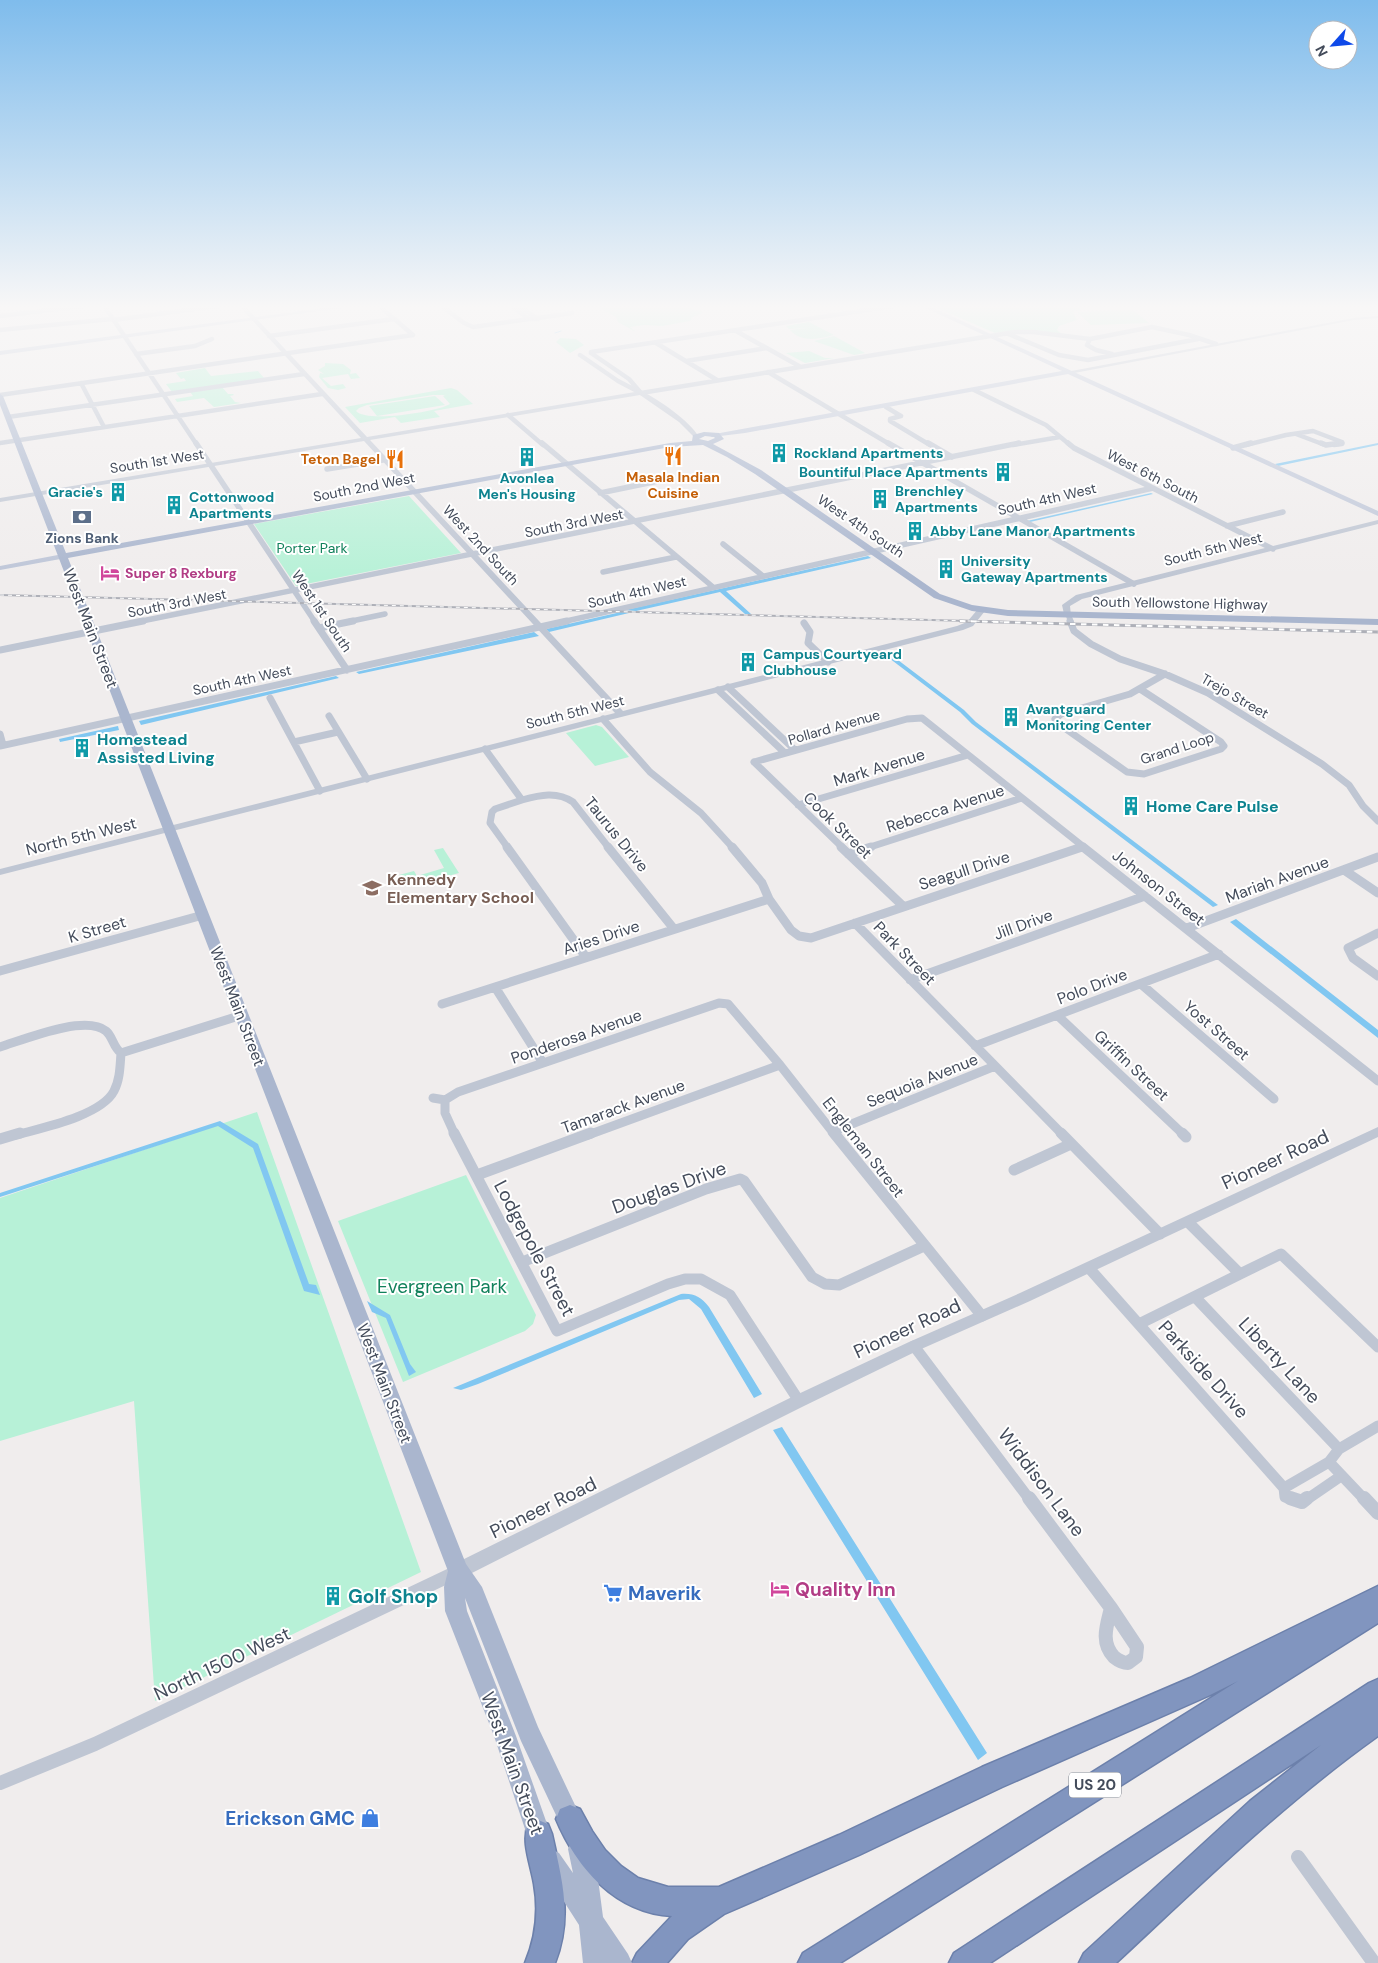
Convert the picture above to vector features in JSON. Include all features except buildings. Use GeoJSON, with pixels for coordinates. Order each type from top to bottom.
{"type":"FeatureCollection","features":[{"type":"Feature","properties":{"kind":"highway"},"geometry":{"type":"LineString","coordinates":[[647,1963],[663,1944],[696,1916],[733,1896],[850,1845],[992,1777],[1199,1687],[1378,1598]]}},
{"type":"Feature","properties":{"kind":"highway","name":"US 20"},"geometry":{"type":"LineString","coordinates":[[813,1963],[1378,1608]]}},
{"type":"Feature","properties":{"kind":"highway"},"geometry":{"type":"LineString","coordinates":[[964,1963],[1378,1692]]}},
{"type":"Feature","properties":{"kind":"highway"},"geometry":{"type":"LineString","coordinates":[[1094,1963],[1260,1811],[1337,1749],[1378,1720]]}},
{"type":"Feature","properties":{"kind":"highway"},"geometry":{"type":"LineString","coordinates":[[570,1819],[577,1836],[598,1865],[627,1890],[644,1896],[679,1902],[697,1903],[733,1896]]}},
{"type":"Feature","properties":{"kind":"highway"},"geometry":{"type":"LineString","coordinates":[[538,1834],[552,1903],[551,1932],[540,1963]]}},
{"type":"Feature","properties":{"kind":"main road","name":"West Main Street"},"geometry":{"type":"LineString","coordinates":[[0,396],[458,1572],[475,1594],[529,1733],[570,1819],[585,1871],[596,1963]]}},
{"type":"Feature","properties":{"kind":"main road"},"geometry":{"type":"LineString","coordinates":[[710,434],[720,440],[745,432],[945,396]]}},
{"type":"Feature","properties":{"kind":"main road"},"geometry":{"type":"LineString","coordinates":[[1120,396],[1378,514]]}},
{"type":"Feature","properties":{"kind":"main road"},"geometry":{"type":"LineString","coordinates":[[710,434],[745,432]]}},
{"type":"Feature","properties":{"kind":"main road","name":"South 2nd West"},"geometry":{"type":"LineString","coordinates":[[63,556],[670,445],[710,434]]}},
{"type":"Feature","properties":{"kind":"main road","name":"West 4th South"},"geometry":{"type":"LineString","coordinates":[[696,437],[696,441],[730,455],[785,490],[937,596],[981,611]]}},
{"type":"Feature","properties":{"kind":"main road","name":"South 2nd West"},"geometry":{"type":"LineString","coordinates":[[670,445],[720,440]]}},
{"type":"Feature","properties":{"kind":"main road","name":"West 4th South"},"geometry":{"type":"LineString","coordinates":[[720,440],[721,446],[730,455]]}},
{"type":"Feature","properties":{"kind":"main road"},"geometry":{"type":"LineString","coordinates":[[0,568],[63,556]]}},
{"type":"Feature","properties":{"kind":"main road","name":"South Yellowstone Highway"},"geometry":{"type":"LineString","coordinates":[[981,611],[1378,622]]}},
{"type":"Feature","properties":{"kind":"main road","name":"West Main Street"},"geometry":{"type":"LineString","coordinates":[[458,1572],[454,1587],[456,1610],[505,1736],[538,1834],[560,1875],[590,1917],[619,1963]]}},
{"type":"Feature","properties":{"kind":"street"},"geometry":{"type":"LineString","coordinates":[[88,396],[104,427]]}},
{"type":"Feature","properties":{"kind":"street"},"geometry":{"type":"LineString","coordinates":[[8,417],[151,396]]}},
{"type":"Feature","properties":{"kind":"street","name":"West 1st South"},"geometry":{"type":"LineString","coordinates":[[163,396],[347,670]]}},
{"type":"Feature","properties":{"kind":"street"},"geometry":{"type":"LineString","coordinates":[[0,443],[311,396]]}},
{"type":"Feature","properties":{"kind":"street","name":"West 2nd South"},"geometry":{"type":"LineString","coordinates":[[323,396],[412,492],[474,554],[621,714]]}},
{"type":"Feature","properties":{"kind":"street","name":"South 1st West"},"geometry":{"type":"LineString","coordinates":[[0,500],[626,396]]}},
{"type":"Feature","properties":{"kind":"street"},"geometry":{"type":"LineString","coordinates":[[646,396],[682,421],[695,433],[696,437]]}},
{"type":"Feature","properties":{"kind":"street"},"geometry":{"type":"LineString","coordinates":[[809,396],[1134,584]]}},
{"type":"Feature","properties":{"kind":"street","name":"West 6th South"},"geometry":{"type":"LineString","coordinates":[[986,396],[1046,425],[1074,448],[1273,548]]}},
{"type":"Feature","properties":{"kind":"street"},"geometry":{"type":"LineString","coordinates":[[886,407],[901,416],[890,419],[890,421],[952,457]]}},
{"type":"Feature","properties":{"kind":"street"},"geometry":{"type":"LineString","coordinates":[[508,415],[713,587]]}},
{"type":"Feature","properties":{"kind":"street"},"geometry":{"type":"LineString","coordinates":[[682,421],[710,434]]}},
{"type":"Feature","properties":{"kind":"street"},"geometry":{"type":"LineString","coordinates":[[1233,448],[1296,434],[1312,431],[1342,442],[1342,444],[1326,445],[1296,434]]}},
{"type":"Feature","properties":{"kind":"street","name":"South 3rd West"},"geometry":{"type":"LineString","coordinates":[[92,631],[635,522],[922,462],[1060,437]]}},
{"type":"Feature","properties":{"kind":"street"},"geometry":{"type":"LineString","coordinates":[[327,470],[383,460]]}},
{"type":"Feature","properties":{"kind":"street"},"geometry":{"type":"LineString","coordinates":[[600,492],[663,480]]}},
{"type":"Feature","properties":{"kind":"street","name":"South 4th West"},"geometry":{"type":"LineString","coordinates":[[1,745],[540,627],[1154,488]]}},
{"type":"Feature","properties":{"kind":"street"},"geometry":{"type":"LineString","coordinates":[[1227,526],[1283,512]]}},
{"type":"Feature","properties":{"kind":"street","name":"South 5th West"},"geometry":{"type":"LineString","coordinates":[[1068,614],[1066,605],[1073,600],[1378,522]]}},
{"type":"Feature","properties":{"kind":"street"},"geometry":{"type":"LineString","coordinates":[[723,544],[763,576]]}},
{"type":"Feature","properties":{"kind":"street"},"geometry":{"type":"LineString","coordinates":[[603,572],[676,557]]}},
{"type":"Feature","properties":{"kind":"street","name":"South 5th West"},"geometry":{"type":"LineString","coordinates":[[169,829],[960,628],[970,624],[981,611]]}},
{"type":"Feature","properties":{"kind":"street"},"geometry":{"type":"LineString","coordinates":[[319,628],[386,614]]}},
{"type":"Feature","properties":{"kind":"street","name":"Trejo Street"},"geometry":{"type":"LineString","coordinates":[[1068,614],[1074,631],[1091,644],[1120,659],[1165,674],[1208,692],[1322,764],[1349,785],[1363,806],[1378,821]]}},
{"type":"Feature","properties":{"kind":"street"},"geometry":{"type":"LineString","coordinates":[[804,623],[810,632],[808,643],[828,662]]}},
{"type":"Feature","properties":{"kind":"street"},"geometry":{"type":"LineString","coordinates":[[0,650],[92,631]]}},
{"type":"Feature","properties":{"kind":"street","name":"Grand Loop"},"geometry":{"type":"LineString","coordinates":[[1140,689],[1221,742],[1224,746],[1221,749],[1144,774],[1136,774],[1127,772],[1063,727],[1055,719],[1061,714],[1140,689],[1165,674]]}},
{"type":"Feature","properties":{"kind":"street"},"geometry":{"type":"LineString","coordinates":[[728,687],[795,750]]}},
{"type":"Feature","properties":{"kind":"street"},"geometry":{"type":"LineString","coordinates":[[718,690],[786,753]]}},
{"type":"Feature","properties":{"kind":"street"},"geometry":{"type":"LineString","coordinates":[[270,698],[320,791]]}},
{"type":"Feature","properties":{"kind":"street"},"geometry":{"type":"LineString","coordinates":[[329,716],[367,779]]}},
{"type":"Feature","properties":{"kind":"street","name":"Pollard Avenue"},"geometry":{"type":"LineString","coordinates":[[754,762],[907,719],[920,718]]}},
{"type":"Feature","properties":{"kind":"street","name":"Johnson Street"},"geometry":{"type":"LineString","coordinates":[[920,718],[1378,1081]]}},
{"type":"Feature","properties":{"kind":"street","name":"Park Street"},"geometry":{"type":"LineString","coordinates":[[603,719],[650,772],[700,813],[732,847],[762,883],[769,899],[791,930],[804,938],[812,938],[854,923],[1160,1234]]}},
{"type":"Feature","properties":{"kind":"street"},"geometry":{"type":"LineString","coordinates":[[294,742],[338,732]]}},
{"type":"Feature","properties":{"kind":"street"},"geometry":{"type":"LineString","coordinates":[[0,734],[1,745]]}},
{"type":"Feature","properties":{"kind":"street"},"geometry":{"type":"LineString","coordinates":[[485,749],[522,800]]}},
{"type":"Feature","properties":{"kind":"street","name":"Mark Avenue"},"geometry":{"type":"LineString","coordinates":[[798,805],[968,755]]}},
{"type":"Feature","properties":{"kind":"street","name":"Cook Street"},"geometry":{"type":"LineString","coordinates":[[754,762],[903,906]]}},
{"type":"Feature","properties":{"kind":"street","name":"Taurus Drive"},"geometry":{"type":"LineString","coordinates":[[586,957],[490,823],[494,809],[552,793],[568,798],[628,869],[674,929]]}},
{"type":"Feature","properties":{"kind":"street","name":"Rebecca Avenue"},"geometry":{"type":"LineString","coordinates":[[848,854],[1022,798]]}},
{"type":"Feature","properties":{"kind":"street","name":"North 5th West"},"geometry":{"type":"LineString","coordinates":[[0,872],[169,829]]}},
{"type":"Feature","properties":{"kind":"street","name":"Seagull Drive"},"geometry":{"type":"LineString","coordinates":[[854,923],[1083,846]]}},
{"type":"Feature","properties":{"kind":"street","name":"Mariah Avenue"},"geometry":{"type":"LineString","coordinates":[[1186,928],[1378,857]]}},
{"type":"Feature","properties":{"kind":"street"},"geometry":{"type":"LineString","coordinates":[[1344,870],[1378,893]]}},
{"type":"Feature","properties":{"kind":"street","name":"Jill Drive"},"geometry":{"type":"LineString","coordinates":[[910,980],[1146,896]]}},
{"type":"Feature","properties":{"kind":"street","name":"Aries Drive"},"geometry":{"type":"LineString","coordinates":[[442,1004],[769,899]]}},
{"type":"Feature","properties":{"kind":"street","name":"K Street"},"geometry":{"type":"LineString","coordinates":[[0,971],[203,915]]}},
{"type":"Feature","properties":{"kind":"street"},"geometry":{"type":"LineString","coordinates":[[1378,933],[1348,948],[1353,958],[1378,976]]}},
{"type":"Feature","properties":{"kind":"street","name":"Polo Drive"},"geometry":{"type":"LineString","coordinates":[[975,1046],[1219,954]]}},
{"type":"Feature","properties":{"kind":"street","name":"Yost Street"},"geometry":{"type":"LineString","coordinates":[[1141,984],[1274,1099]]}},
{"type":"Feature","properties":{"kind":"street"},"geometry":{"type":"LineString","coordinates":[[495,987],[543,1063]]}},
{"type":"Feature","properties":{"kind":"street","name":"Ponderosa Avenue"},"geometry":{"type":"LineString","coordinates":[[445,1100],[458,1092],[719,1002]]}},
{"type":"Feature","properties":{"kind":"street","name":"Engleman Street"},"geometry":{"type":"LineString","coordinates":[[719,1002],[728,1004],[733,1008],[982,1316]]}},
{"type":"Feature","properties":{"kind":"street"},"geometry":{"type":"LineString","coordinates":[[121,1053],[242,1015]]}},
{"type":"Feature","properties":{"kind":"street","name":"Griffin Street"},"geometry":{"type":"LineString","coordinates":[[1057,1016],[1186,1137]]}},
{"type":"Feature","properties":{"kind":"street"},"geometry":{"type":"LineString","coordinates":[[0,1047],[70,1027],[90,1025],[99,1026],[109,1033],[117,1051],[121,1053]]}},
{"type":"Feature","properties":{"kind":"street"},"geometry":{"type":"LineString","coordinates":[[0,1139],[86,1113],[103,1105],[113,1094],[118,1080],[121,1053]]}},
{"type":"Feature","properties":{"kind":"street","name":"Tamarack Avenue"},"geometry":{"type":"LineString","coordinates":[[477,1175],[780,1065]]}},
{"type":"Feature","properties":{"kind":"street","name":"Sequoia Avenue"},"geometry":{"type":"LineString","coordinates":[[832,1132],[995,1066]]}},
{"type":"Feature","properties":{"kind":"street"},"geometry":{"type":"LineString","coordinates":[[433,1098],[445,1100]]}},
{"type":"Feature","properties":{"kind":"street","name":"Lodgepole Street"},"geometry":{"type":"LineString","coordinates":[[445,1100],[445,1113],[557,1331],[685,1279],[701,1279],[730,1295],[799,1401]]}},
{"type":"Feature","properties":{"kind":"street","name":"Pioneer Road"},"geometry":{"type":"LineString","coordinates":[[458,1572],[799,1401],[914,1346],[1089,1268],[1378,1132]]}},
{"type":"Feature","properties":{"kind":"street"},"geometry":{"type":"LineString","coordinates":[[1014,1170],[1071,1144]]}},
{"type":"Feature","properties":{"kind":"street","name":"Douglas Drive"},"geometry":{"type":"LineString","coordinates":[[522,1262],[706,1189],[740,1179],[812,1277],[819,1282],[828,1285],[839,1285],[924,1246]]}},
{"type":"Feature","properties":{"kind":"street"},"geometry":{"type":"LineString","coordinates":[[1188,1222],[1240,1274]]}},
{"type":"Feature","properties":{"kind":"street"},"geometry":{"type":"LineString","coordinates":[[1139,1324],[1282,1254],[1378,1347]]}},
{"type":"Feature","properties":{"kind":"street","name":"Parkside Drive"},"geometry":{"type":"LineString","coordinates":[[1089,1268],[1285,1493]]}},
{"type":"Feature","properties":{"kind":"street","name":"Liberty Lane"},"geometry":{"type":"LineString","coordinates":[[1195,1297],[1339,1449]]}},
{"type":"Feature","properties":{"kind":"street","name":"Widdison Lane"},"geometry":{"type":"LineString","coordinates":[[914,1346],[1111,1608]]}},
{"type":"Feature","properties":{"kind":"street"},"geometry":{"type":"LineString","coordinates":[[1341,1476],[1302,1502],[1285,1493],[1329,1462],[1339,1449],[1378,1426]]}},
{"type":"Feature","properties":{"kind":"street"},"geometry":{"type":"LineString","coordinates":[[1329,1462],[1378,1513]]}},
{"type":"Feature","properties":{"kind":"street","name":"North 1500 West"},"geometry":{"type":"LineString","coordinates":[[0,1783],[96,1744],[458,1572]]}},
{"type":"Feature","properties":{"kind":"street"},"geometry":{"type":"LineString","coordinates":[[1298,1857],[1374,1963]]}},
{"type":"Feature","properties":{"kind":"green space"},"geometry":{"type":"Polygon","coordinates":[[[193,396],[232,396],[230,396],[235,402],[241,403],[214,407],[204,398],[177,402],[175,399],[193,396]]]}},
{"type":"Feature","properties":{"kind":"green space"},"geometry":{"type":"Polygon","coordinates":[[[409,396],[429,396],[367,405],[356,411],[373,416],[387,416],[417,413],[443,407],[450,404],[444,396],[463,396],[473,404],[434,411],[440,417],[401,423],[395,417],[360,423],[345,407],[409,396]]]}},
{"type":"Feature","properties":{"kind":"green space"},"geometry":{"type":"Polygon","coordinates":[[[435,396],[445,405],[377,416],[369,406],[435,396]]]}},
{"type":"Feature","properties":{"kind":"green space","name":"Porter Park"},"geometry":{"type":"Polygon","coordinates":[[[409,496],[461,553],[296,586],[254,524],[409,496]]]}},
{"type":"Feature","properties":{"kind":"green space"},"geometry":{"type":"Polygon","coordinates":[[[596,725],[602,727],[629,757],[595,766],[566,733],[596,725]]]}},
{"type":"Feature","properties":{"kind":"green space"},"geometry":{"type":"Polygon","coordinates":[[[443,848],[459,873],[407,887],[399,875],[414,871],[417,876],[444,868],[434,850],[443,848]]]}},
{"type":"Feature","properties":{"kind":"green space"},"geometry":{"type":"Polygon","coordinates":[[[257,1112],[421,1572],[155,1701],[134,1401],[0,1441],[0,1198],[257,1112]]]}},
{"type":"Feature","properties":{"kind":"green space","name":"Evergreen Park"},"geometry":{"type":"Polygon","coordinates":[[[466,1175],[536,1315],[533,1324],[525,1331],[403,1382],[338,1221],[466,1175]]]}},
{"type":"Feature","properties":{"kind":"water"},"geometry":{"type":"Polygon","coordinates":[[[1378,443],[1378,445],[1278,466],[1275,464],[1378,443]]]}},
{"type":"Feature","properties":{"kind":"water"},"geometry":{"type":"Polygon","coordinates":[[[1153,494],[1030,522],[1027,521],[1153,494]]]}},
{"type":"Feature","properties":{"kind":"water"},"geometry":{"type":"Polygon","coordinates":[[[868,556],[871,558],[726,591],[751,614],[745,614],[720,592],[636,611],[625,610],[868,556]]]}},
{"type":"Feature","properties":{"kind":"water"},"geometry":{"type":"Polygon","coordinates":[[[621,612],[629,613],[549,632],[546,629],[621,612]]]}},
{"type":"Feature","properties":{"kind":"water"},"geometry":{"type":"Polygon","coordinates":[[[534,632],[539,636],[359,674],[356,672],[534,632]]]}},
{"type":"Feature","properties":{"kind":"water"},"geometry":{"type":"Polygon","coordinates":[[[881,652],[894,657],[964,710],[976,722],[1218,905],[1213,907],[972,724],[960,712],[889,658],[875,653],[881,652]]]}},
{"type":"Feature","properties":{"kind":"water"},"geometry":{"type":"Polygon","coordinates":[[[336,676],[339,678],[141,725],[139,721],[336,676]]]}},
{"type":"Feature","properties":{"kind":"water"},"geometry":{"type":"Polygon","coordinates":[[[118,726],[119,730],[60,742],[59,739],[118,726]]]}},
{"type":"Feature","properties":{"kind":"water"},"geometry":{"type":"Polygon","coordinates":[[[1236,919],[1378,1030],[1378,1038],[1230,922],[1236,919]]]}},
{"type":"Feature","properties":{"kind":"water"},"geometry":{"type":"Polygon","coordinates":[[[220,1121],[258,1144],[309,1284],[316,1285],[320,1295],[304,1291],[253,1148],[218,1126],[0,1197],[0,1193],[220,1121]]]}},
{"type":"Feature","properties":{"kind":"water"},"geometry":{"type":"Polygon","coordinates":[[[681,1294],[697,1296],[709,1307],[762,1394],[754,1398],[701,1309],[689,1299],[679,1300],[478,1384],[461,1390],[453,1388],[681,1294]]]}},
{"type":"Feature","properties":{"kind":"water"},"geometry":{"type":"Polygon","coordinates":[[[367,1301],[390,1315],[410,1364],[416,1372],[409,1376],[386,1318],[372,1312],[367,1301]]]}},
{"type":"Feature","properties":{"kind":"water"},"geometry":{"type":"Polygon","coordinates":[[[782,1427],[987,1753],[978,1760],[773,1430],[782,1427]]]}},
{"type":"Feature","properties":{"kind":"railway"},"geometry":{"type":"LineString","coordinates":[[0,595],[1007,622]]}},
{"type":"Feature","properties":{"kind":"railway"},"geometry":{"type":"LineString","coordinates":[[960,621],[1378,632]]}},
{"type":"Feature","properties":{"kind":"place","name":"Rockland Apartments"},"geometry":{"type":"Point","coordinates":[779,453]}},
{"type":"Feature","properties":{"kind":"place","name":"Masala Indian Cuisine"},"geometry":{"type":"Point","coordinates":[673,456]}},
{"type":"Feature","properties":{"kind":"place","name":"Avonlea Men's Housing"},"geometry":{"type":"Point","coordinates":[527,457]}},
{"type":"Feature","properties":{"kind":"place","name":"Teton Bagel"},"geometry":{"type":"Point","coordinates":[395,459]}},
{"type":"Feature","properties":{"kind":"place","name":"Bountiful Place Apartments"},"geometry":{"type":"Point","coordinates":[1003,472]}},
{"type":"Feature","properties":{"kind":"place","name":"Gracie's"},"geometry":{"type":"Point","coordinates":[118,492]}},
{"type":"Feature","properties":{"kind":"place","name":"Brenchley Apartments"},"geometry":{"type":"Point","coordinates":[880,499]}},
{"type":"Feature","properties":{"kind":"place","name":"Cottonwood Apartments"},"geometry":{"type":"Point","coordinates":[174,505]}},
{"type":"Feature","properties":{"kind":"place","name":"Zions Bank"},"geometry":{"type":"Point","coordinates":[82,517]}},
{"type":"Feature","properties":{"kind":"place","name":"Abby Lane Manor Apartments"},"geometry":{"type":"Point","coordinates":[915,531]}},
{"type":"Feature","properties":{"kind":"place","name":"University Gateway Apartments"},"geometry":{"type":"Point","coordinates":[946,569]}},
{"type":"Feature","properties":{"kind":"place","name":"Super 8 Rexburg"},"geometry":{"type":"Point","coordinates":[110,573]}},
{"type":"Feature","properties":{"kind":"place","name":"Campus Courtyeard Clubhouse"},"geometry":{"type":"Point","coordinates":[748,662]}},
{"type":"Feature","properties":{"kind":"place","name":"Avantguard Monitoring Center"},"geometry":{"type":"Point","coordinates":[1011,717]}},
{"type":"Feature","properties":{"kind":"place","name":"Homestead Assisted Living"},"geometry":{"type":"Point","coordinates":[82,748]}},
{"type":"Feature","properties":{"kind":"place","name":"Home Care Pulse"},"geometry":{"type":"Point","coordinates":[1131,806]}},
{"type":"Feature","properties":{"kind":"place","name":"Kennedy Elementary School"},"geometry":{"type":"Point","coordinates":[372,888]}},
{"type":"Feature","properties":{"kind":"place","name":"Quality Inn"},"geometry":{"type":"Point","coordinates":[780,1589]}},
{"type":"Feature","properties":{"kind":"place","name":"Maverik"},"geometry":{"type":"Point","coordinates":[613,1593]}},
{"type":"Feature","properties":{"kind":"place","name":"Golf Shop"},"geometry":{"type":"Point","coordinates":[333,1596]}},
{"type":"Feature","properties":{"kind":"place","name":"Erickson GMC"},"geometry":{"type":"Point","coordinates":[370,1818]}}]}
